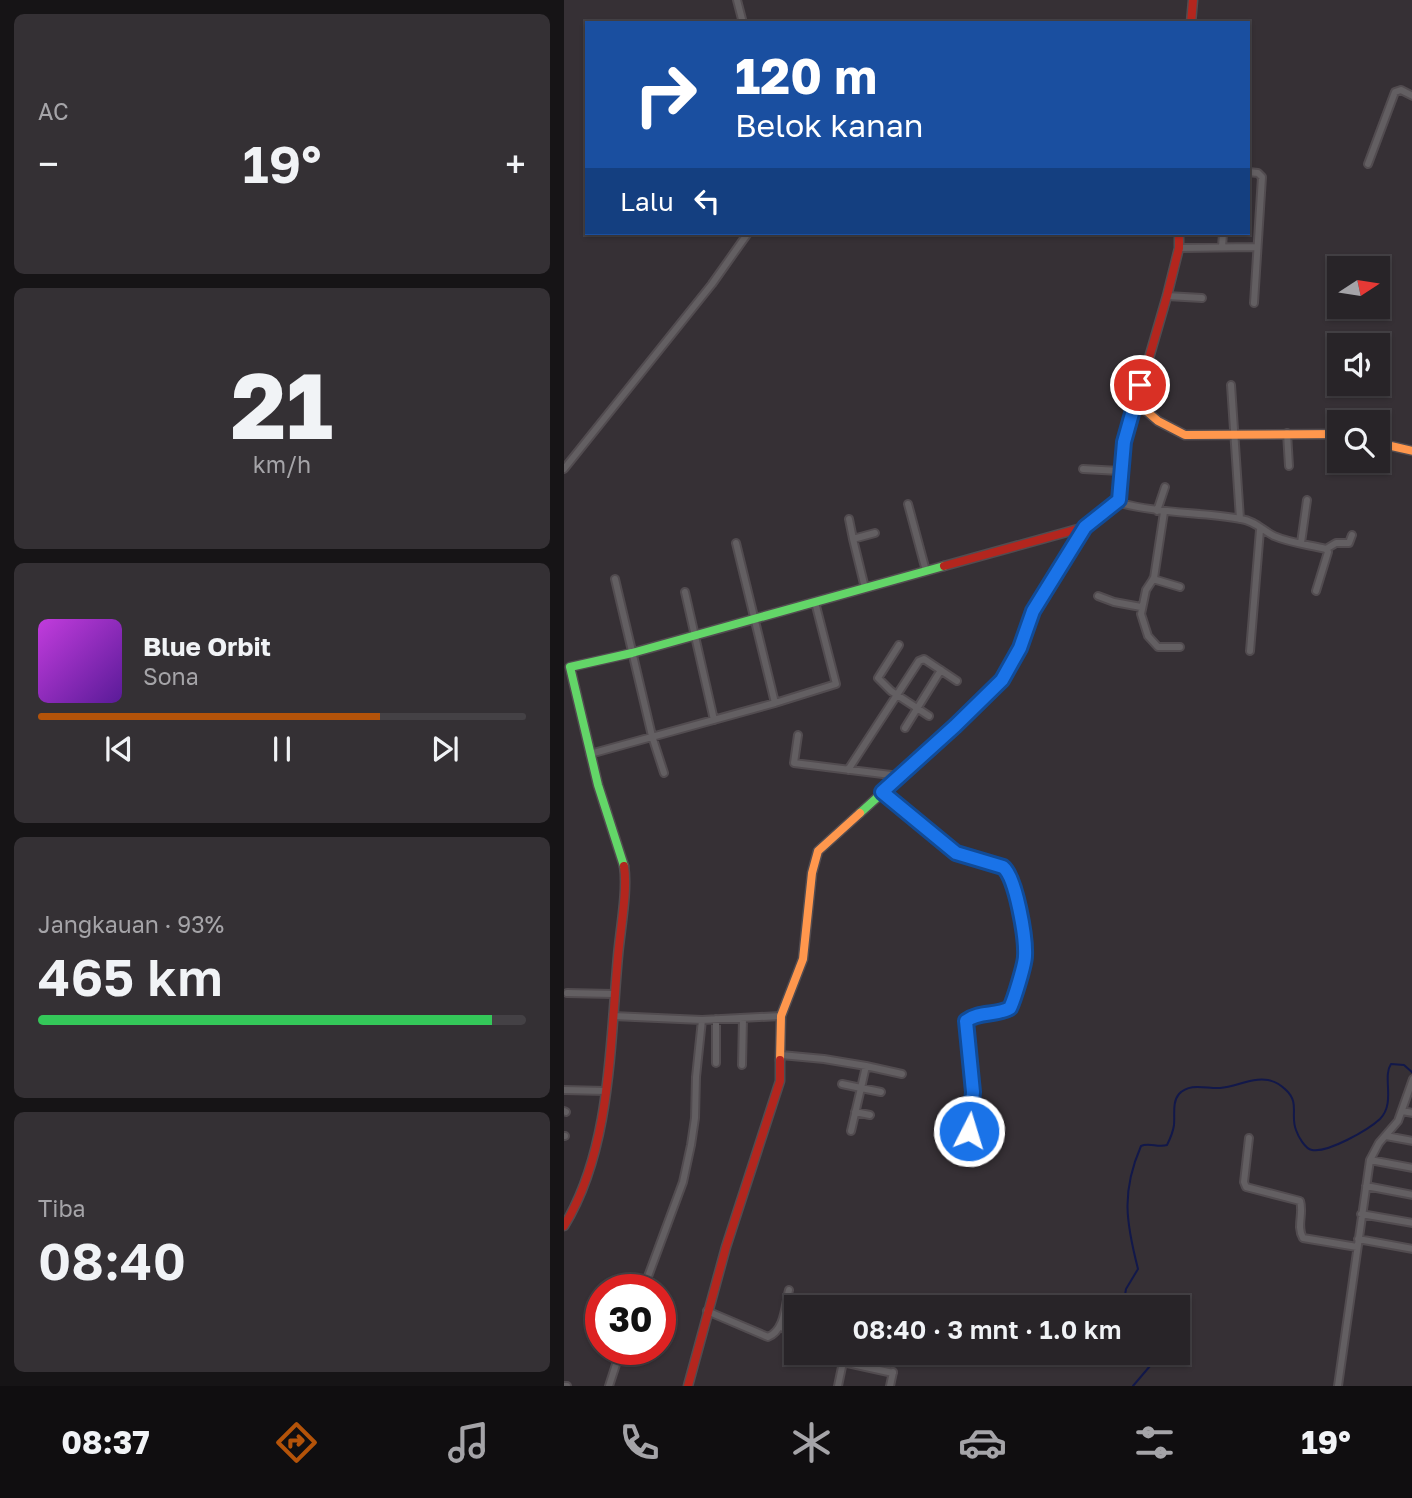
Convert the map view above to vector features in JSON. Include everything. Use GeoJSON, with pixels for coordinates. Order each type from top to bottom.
{"type":"FeatureCollection","features":[{"type":"Feature","properties":{"kind":"street"},"geometry":{"type":"LineString","coordinates":[[737,0],[742,21]]}},
{"type":"Feature","properties":{"kind":"street"},"geometry":{"type":"LineString","coordinates":[[1191,21],[1193,0]]}},
{"type":"Feature","properties":{"kind":"street"},"geometry":{"type":"LineString","coordinates":[[1368,164],[1395,92],[1400,90],[1413,96]]}},
{"type":"Feature","properties":{"kind":"street"},"geometry":{"type":"LineString","coordinates":[[1250,172],[1258,173],[1262,177],[1254,303]]}},
{"type":"Feature","properties":{"kind":"street"},"geometry":{"type":"LineString","coordinates":[[564,469],[712,284],[747,235]]}},
{"type":"Feature","properties":{"kind":"street"},"geometry":{"type":"LineString","coordinates":[[688,1386],[707,1311],[775,1102],[780,1081],[781,1016],[803,959],[812,873],[818,851],[968,714],[1009,669],[1020,648],[1033,611],[1085,527],[1119,500],[1124,442],[1167,296],[1179,248],[1179,235]]}},
{"type":"Feature","properties":{"kind":"street"},"geometry":{"type":"LineString","coordinates":[[1222,247],[1223,235]]}},
{"type":"Feature","properties":{"kind":"street"},"geometry":{"type":"LineString","coordinates":[[1179,248],[1256,247]]}},
{"type":"Feature","properties":{"kind":"street"},"geometry":{"type":"LineString","coordinates":[[1167,296],[1202,298]]}},
{"type":"Feature","properties":{"kind":"street"},"geometry":{"type":"LineString","coordinates":[[1231,385],[1240,519]]}},
{"type":"Feature","properties":{"kind":"street"},"geometry":{"type":"LineString","coordinates":[[1135,401],[1154,420],[1177,433],[1194,436],[1327,434]]}},
{"type":"Feature","properties":{"kind":"street"},"geometry":{"type":"LineString","coordinates":[[1287,433],[1290,466]]}},
{"type":"Feature","properties":{"kind":"street"},"geometry":{"type":"LineString","coordinates":[[1390,446],[1413,451]]}},
{"type":"Feature","properties":{"kind":"street"},"geometry":{"type":"LineString","coordinates":[[1083,469],[1120,471]]}},
{"type":"Feature","properties":{"kind":"street"},"geometry":{"type":"LineString","coordinates":[[1165,487],[1153,579],[1146,590],[1141,607],[1142,623],[1156,645],[1180,647]]}},
{"type":"Feature","properties":{"kind":"street"},"geometry":{"type":"LineString","coordinates":[[1119,500],[1124,504],[1161,511],[1256,523],[1260,530],[1250,651]]}},
{"type":"Feature","properties":{"kind":"street"},"geometry":{"type":"LineString","coordinates":[[1301,543],[1307,500]]}},
{"type":"Feature","properties":{"kind":"street"},"geometry":{"type":"LineString","coordinates":[[908,504],[926,571]]}},
{"type":"Feature","properties":{"kind":"street"},"geometry":{"type":"LineString","coordinates":[[849,519],[865,588]]}},
{"type":"Feature","properties":{"kind":"street"},"geometry":{"type":"LineString","coordinates":[[564,1226],[579,1202],[588,1176],[606,1091],[625,869],[590,754],[570,667],[632,653],[1085,527]]}},
{"type":"Feature","properties":{"kind":"street"},"geometry":{"type":"LineString","coordinates":[[1260,530],[1275,537],[1326,548],[1336,543],[1349,543],[1352,535]]}},
{"type":"Feature","properties":{"kind":"street"},"geometry":{"type":"LineString","coordinates":[[853,539],[875,533]]}},
{"type":"Feature","properties":{"kind":"street"},"geometry":{"type":"LineString","coordinates":[[736,543],[775,703]]}},
{"type":"Feature","properties":{"kind":"street"},"geometry":{"type":"LineString","coordinates":[[1316,591],[1328,552],[1326,548]]}},
{"type":"Feature","properties":{"kind":"street"},"geometry":{"type":"LineString","coordinates":[[615,579],[652,736],[664,773]]}},
{"type":"Feature","properties":{"kind":"street"},"geometry":{"type":"LineString","coordinates":[[1153,579],[1180,587]]}},
{"type":"Feature","properties":{"kind":"street"},"geometry":{"type":"LineString","coordinates":[[685,592],[714,720]]}},
{"type":"Feature","properties":{"kind":"street"},"geometry":{"type":"LineString","coordinates":[[1098,596],[1141,607]]}},
{"type":"Feature","properties":{"kind":"street"},"geometry":{"type":"LineString","coordinates":[[590,754],[836,684],[815,602]]}},
{"type":"Feature","properties":{"kind":"street"},"geometry":{"type":"LineString","coordinates":[[899,645],[878,676],[897,696],[929,716]]}},
{"type":"Feature","properties":{"kind":"street"},"geometry":{"type":"LineString","coordinates":[[848,770],[922,660],[957,681]]}},
{"type":"Feature","properties":{"kind":"street"},"geometry":{"type":"LineString","coordinates":[[905,728],[941,670]]}},
{"type":"Feature","properties":{"kind":"street"},"geometry":{"type":"LineString","coordinates":[[793,773],[798,735]]}},
{"type":"Feature","properties":{"kind":"street"},"geometry":{"type":"LineString","coordinates":[[794,763],[899,776]]}},
{"type":"Feature","properties":{"kind":"street"},"geometry":{"type":"LineString","coordinates":[[882,792],[956,853],[998,864],[1008,871],[1020,916],[1025,956],[1013,1001],[1006,1011],[980,1014],[966,1021],[973,1092],[972,1123],[957,1147]]}},
{"type":"Feature","properties":{"kind":"street"},"geometry":{"type":"LineString","coordinates":[[567,993],[613,994]]}},
{"type":"Feature","properties":{"kind":"street"},"geometry":{"type":"LineString","coordinates":[[613,1016],[702,1020],[781,1016]]}},
{"type":"Feature","properties":{"kind":"street"},"geometry":{"type":"LineString","coordinates":[[742,1065],[743,1018]]}},
{"type":"Feature","properties":{"kind":"street"},"geometry":{"type":"LineString","coordinates":[[716,1019],[716,1063]]}},
{"type":"Feature","properties":{"kind":"street"},"geometry":{"type":"LineString","coordinates":[[649,1274],[683,1182],[691,1145],[702,1020]]}},
{"type":"Feature","properties":{"kind":"street"},"geometry":{"type":"LineString","coordinates":[[781,1055],[824,1059],[902,1074]]}},
{"type":"Feature","properties":{"kind":"street"},"geometry":{"type":"LineString","coordinates":[[851,1131],[866,1066]]}},
{"type":"Feature","properties":{"kind":"street"},"geometry":{"type":"LineString","coordinates":[[1338,1386],[1370,1160],[1379,1143],[1395,1128],[1413,1079]]}},
{"type":"Feature","properties":{"kind":"street"},"geometry":{"type":"LineString","coordinates":[[842,1084],[881,1093]]}},
{"type":"Feature","properties":{"kind":"street"},"geometry":{"type":"LineString","coordinates":[[564,1090],[606,1091]]}},
{"type":"Feature","properties":{"kind":"street"},"geometry":{"type":"LineString","coordinates":[[1402,1111],[1413,1113]]}},
{"type":"Feature","properties":{"kind":"street"},"geometry":{"type":"LineString","coordinates":[[855,1112],[870,1115]]}},
{"type":"Feature","properties":{"kind":"street"},"geometry":{"type":"LineString","coordinates":[[1386,1136],[1413,1141]]}},
{"type":"Feature","properties":{"kind":"street"},"geometry":{"type":"LineString","coordinates":[[1249,1138],[1244,1182],[1246,1187],[1300,1201],[1300,1230],[1303,1238],[1413,1249]]}},
{"type":"Feature","properties":{"kind":"street"},"geometry":{"type":"LineString","coordinates":[[1370,1160],[1413,1168]]}},
{"type":"Feature","properties":{"kind":"street"},"geometry":{"type":"LineString","coordinates":[[1366,1186],[1413,1195]]}},
{"type":"Feature","properties":{"kind":"street"},"geometry":{"type":"LineString","coordinates":[[1361,1214],[1413,1223]]}},
{"type":"Feature","properties":{"kind":"street"},"geometry":{"type":"LineString","coordinates":[[707,1311],[768,1337],[781,1326],[784,1312]]}},
{"type":"Feature","properties":{"kind":"street"},"geometry":{"type":"LineString","coordinates":[[838,1386],[843,1362],[893,1371],[890,1386]]}},
{"type":"Feature","properties":{"kind":"street"},"geometry":{"type":"LineString","coordinates":[[609,1386],[616,1365]]}},
{"type":"Feature","properties":{"kind":"waterway"},"geometry":{"type":"LineString","coordinates":[[1125,1295],[1138,1269],[1128,1222],[1130,1178],[1141,1146],[1167,1145],[1174,1128],[1175,1101],[1183,1090],[1193,1087],[1226,1087],[1256,1080],[1275,1082],[1282,1086],[1293,1100],[1294,1125],[1302,1142],[1309,1149],[1319,1150],[1348,1140],[1380,1119],[1387,1105],[1391,1064],[1404,1065],[1413,1073]]}},
{"type":"Feature","properties":{"kind":"waterway"},"geometry":{"type":"LineString","coordinates":[[1133,1386],[1150,1365]]}},
{"type":"Feature","properties":{"kind":"traffic: fast"},"geometry":{"type":"LineString","coordinates":[[860,813],[1002,680],[1020,648],[1033,611],[1085,527],[1119,500],[1126,437]]}},
{"type":"Feature","properties":{"kind":"traffic: fast"},"geometry":{"type":"LineString","coordinates":[[624,866],[598,785],[570,667],[632,653],[944,566]]}},
{"type":"Feature","properties":{"kind":"traffic: slow"},"geometry":{"type":"LineString","coordinates":[[1135,401],[1158,421],[1185,435],[1327,434]]}},
{"type":"Feature","properties":{"kind":"traffic: slow"},"geometry":{"type":"LineString","coordinates":[[1390,446],[1413,451]]}},
{"type":"Feature","properties":{"kind":"traffic: slow"},"geometry":{"type":"LineString","coordinates":[[780,1060],[781,1016],[803,959],[812,873],[818,851],[860,813]]}},
{"type":"Feature","properties":{"kind":"traffic: jam"},"geometry":{"type":"LineString","coordinates":[[1191,21],[1193,0]]}},
{"type":"Feature","properties":{"kind":"traffic: jam"},"geometry":{"type":"LineString","coordinates":[[1126,437],[1167,296],[1179,248],[1179,235]]}},
{"type":"Feature","properties":{"kind":"traffic: jam"},"geometry":{"type":"LineString","coordinates":[[944,566],[1085,527]]}},
{"type":"Feature","properties":{"kind":"traffic: jam"},"geometry":{"type":"LineString","coordinates":[[564,1226],[591,1164],[606,1096],[624,898],[624,866]]}},
{"type":"Feature","properties":{"kind":"traffic: jam"},"geometry":{"type":"LineString","coordinates":[[688,1386],[726,1247],[780,1081],[780,1060]]}},
{"type":"Feature","properties":{"kind":"route"},"geometry":{"type":"LineString","coordinates":[[969,1131],[972,1123],[973,1092],[966,1021],[980,1014],[1006,1011],[1010,1008],[1025,956],[1013,884],[1008,871],[1003,867],[956,853],[882,792],[1002,680],[1020,648],[1033,611],[1085,527],[1119,500],[1124,442],[1140,385]]}}]}
